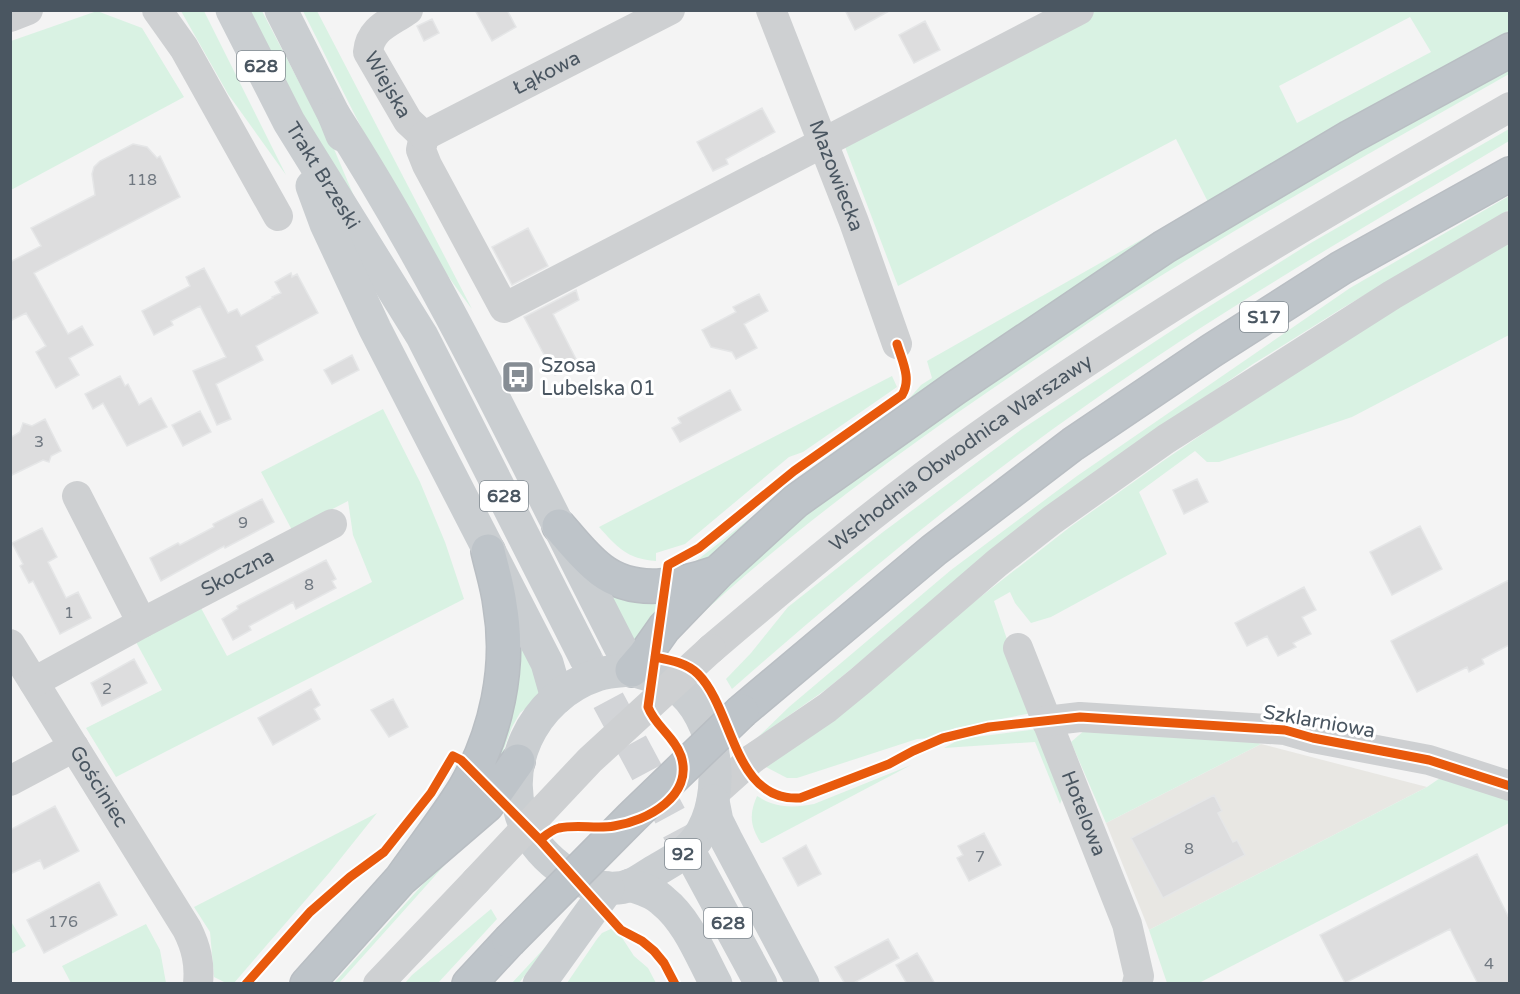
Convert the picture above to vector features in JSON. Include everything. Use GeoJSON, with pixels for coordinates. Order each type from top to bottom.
{"type":"FeatureCollection","features":[{"type":"Feature","properties":{"kind":"highway"},"geometry":{"type":"LineString","coordinates":[[632,670],[664,628],[718,572],[796,501],[956,388],[1184,235],[1340,142],[1509,50]]}},
{"type":"Feature","properties":{"kind":"highway","name":"S17"},"geometry":{"type":"LineString","coordinates":[[469,984],[632,817],[742,711],[934,550],[1073,444],[1211,351],[1341,268],[1509,174]]}},
{"type":"Feature","properties":{"kind":"highway"},"geometry":{"type":"LineString","coordinates":[[559,526],[585,556],[602,571],[622,582],[664,586],[684,583],[718,572]]}},
{"type":"Feature","properties":{"kind":"highway"},"geometry":{"type":"LineString","coordinates":[[307,984],[401,879],[465,787],[493,720],[503,665],[501,606],[488,551]]}},
{"type":"Feature","properties":{"kind":"highway"},"geometry":{"type":"LineString","coordinates":[[401,879],[487,805],[518,761]]}},
{"type":"Feature","properties":{"kind":"main road","name":"Trakt Brzeski"},"geometry":{"type":"LineString","coordinates":[[232,10],[289,122],[422,336],[585,657]]}},
{"type":"Feature","properties":{"kind":"main road","name":"Trakt Brzeski"},"geometry":{"type":"LineString","coordinates":[[281,10],[334,115],[422,336]]}},
{"type":"Feature","properties":{"kind":"main road"},"geometry":{"type":"LineString","coordinates":[[334,115],[362,158],[460,332],[632,670]]}},
{"type":"Feature","properties":{"kind":"main road"},"geometry":{"type":"LineString","coordinates":[[289,122],[326,224],[375,329],[547,663],[557,698]]}},
{"type":"Feature","properties":{"kind":"main road","name":"92"},"geometry":{"type":"LineString","coordinates":[[632,670],[655,676],[675,686],[703,720],[712,746],[715,765],[713,797],[707,821],[697,839],[683,854],[619,887],[584,882],[563,870],[539,848],[529,834],[517,801],[515,783],[522,746],[531,729],[557,698],[597,675],[632,670]]}},
{"type":"Feature","properties":{"kind":"main road"},"geometry":{"type":"LineString","coordinates":[[713,797],[717,821],[803,984]]}},
{"type":"Feature","properties":{"kind":"main road","name":"628"},"geometry":{"type":"LineString","coordinates":[[695,862],[761,984]]}},
{"type":"Feature","properties":{"kind":"main road"},"geometry":{"type":"LineString","coordinates":[[539,984],[619,887],[647,891],[664,901],[684,925],[716,984]]}},
{"type":"Feature","properties":{"kind":"street"},"geometry":{"type":"LineString","coordinates":[[10,17],[28,10]]}},
{"type":"Feature","properties":{"kind":"street"},"geometry":{"type":"LineString","coordinates":[[158,10],[184,48],[278,216]]}},
{"type":"Feature","properties":{"kind":"street","name":"Wiejska"},"geometry":{"type":"LineString","coordinates":[[408,10],[375,31],[369,43],[368,52],[408,121],[424,136]]}},
{"type":"Feature","properties":{"kind":"street","name":"Łąkowa"},"geometry":{"type":"LineString","coordinates":[[424,136],[670,10]]}},
{"type":"Feature","properties":{"kind":"street","name":"Mazowiecka"},"geometry":{"type":"LineString","coordinates":[[771,10],[854,222],[897,344]]}},
{"type":"Feature","properties":{"kind":"street"},"geometry":{"type":"LineString","coordinates":[[424,136],[421,150],[427,165],[504,308],[1079,10]]}},
{"type":"Feature","properties":{"kind":"street","name":"Wschodnia Obwodnica Warszawy"},"geometry":{"type":"LineString","coordinates":[[378,984],[590,759],[711,648],[892,499],[1056,382],[1184,298],[1509,107]]}},
{"type":"Feature","properties":{"kind":"street"},"geometry":{"type":"LineString","coordinates":[[713,797],[752,759],[827,708],[997,563],[1061,513],[1166,439],[1392,295],[1509,226]]}},
{"type":"Feature","properties":{"kind":"street"},"geometry":{"type":"LineString","coordinates":[[77,496],[142,623]]}},
{"type":"Feature","properties":{"kind":"street","name":"Skoczna"},"geometry":{"type":"LineString","coordinates":[[34,682],[142,623],[332,525]]}},
{"type":"Feature","properties":{"kind":"street","name":"Gościniec"},"geometry":{"type":"LineString","coordinates":[[10,644],[187,929],[195,945],[198,960],[198,984]]}},
{"type":"Feature","properties":{"kind":"street","name":"Hotelowa"},"geometry":{"type":"LineString","coordinates":[[1018,648],[1127,924],[1139,976],[1137,984]]}},
{"type":"Feature","properties":{"kind":"street","name":"Szklarniowa"},"geometry":{"type":"LineString","coordinates":[[1046,721],[1080,717],[1285,730],[1313,738],[1429,760],[1509,786]]}},
{"type":"Feature","properties":{"kind":"street"},"geometry":{"type":"LineString","coordinates":[[10,780],[74,747]]}},
{"type":"Feature","properties":{"kind":"shaded area"},"geometry":{"type":"Polygon","coordinates":[[[1261,744],[1427,787],[1149,930],[1106,823],[1261,744]]]}},
{"type":"Feature","properties":{"kind":"green space"},"geometry":{"type":"Polygon","coordinates":[[[97,11],[142,28],[184,97],[11,190],[11,41],[97,11]]]}},
{"type":"Feature","properties":{"kind":"green space"},"geometry":{"type":"Polygon","coordinates":[[[181,11],[204,11],[286,175],[228,94],[181,11]]]}},
{"type":"Feature","properties":{"kind":"green space"},"geometry":{"type":"Polygon","coordinates":[[[250,11],[262,11],[334,149],[370,234],[324,155],[250,11]]]}},
{"type":"Feature","properties":{"kind":"green space"},"geometry":{"type":"Polygon","coordinates":[[[303,11],[317,11],[472,309],[423,238],[380,164],[303,11]]]}},
{"type":"Feature","properties":{"kind":"green space"},"geometry":{"type":"Polygon","coordinates":[[[1068,11],[1509,11],[1509,36],[706,561],[687,570],[679,569],[696,561],[841,447],[908,400],[921,385],[932,378],[927,361],[1208,202],[1176,139],[898,286],[839,131],[1068,11]],[[1410,17],[1279,86],[1297,123],[1431,52],[1410,17]]]}},
{"type":"Feature","properties":{"kind":"green space"},"geometry":{"type":"Polygon","coordinates":[[[1509,66],[1509,74],[1245,225],[1084,326],[929,433],[848,493],[731,587],[694,621],[708,603],[790,525],[995,377],[1265,200],[1509,66]]]}},
{"type":"Feature","properties":{"kind":"green space"},"geometry":{"type":"Polygon","coordinates":[[[1509,129],[1509,141],[1245,300],[1142,367],[1044,435],[907,541],[732,689],[726,679],[751,653],[788,607],[883,532],[1022,429],[1197,314],[1309,244],[1509,129]]]}},
{"type":"Feature","properties":{"kind":"green space"},"geometry":{"type":"Polygon","coordinates":[[[1509,196],[1509,210],[1253,364],[1051,504],[828,688],[757,738],[789,707],[951,570],[1077,476],[1350,288],[1509,196]]]}},
{"type":"Feature","properties":{"kind":"green space"},"geometry":{"type":"Polygon","coordinates":[[[1509,242],[1509,335],[1352,417],[1219,462],[1207,462],[1195,451],[1139,492],[1167,554],[1051,617],[1031,623],[1015,603],[1010,592],[994,601],[1032,713],[955,728],[935,738],[917,739],[797,778],[787,778],[764,766],[1070,527],[1163,461],[1347,338],[1509,242]]]}},
{"type":"Feature","properties":{"kind":"green space"},"geometry":{"type":"Polygon","coordinates":[[[892,376],[897,387],[803,452],[789,457],[685,544],[656,553],[656,561],[637,558],[623,551],[599,527],[892,376]]]}},
{"type":"Feature","properties":{"kind":"green space"},"geometry":{"type":"Polygon","coordinates":[[[383,409],[420,482],[445,542],[464,599],[116,777],[86,728],[162,690],[136,642],[201,608],[227,656],[372,582],[353,535],[348,501],[292,530],[261,472],[383,409]]]}},
{"type":"Feature","properties":{"kind":"green space"},"geometry":{"type":"Polygon","coordinates":[[[601,583],[673,593],[639,649],[601,583]]]}},
{"type":"Feature","properties":{"kind":"green space"},"geometry":{"type":"Polygon","coordinates":[[[515,618],[547,683],[533,702],[520,713],[512,727],[493,779],[474,798],[515,618]]]}},
{"type":"Feature","properties":{"kind":"green space"},"geometry":{"type":"Polygon","coordinates":[[[1038,729],[1064,794],[1060,804],[1035,742],[944,748],[960,739],[1038,729]]]}},
{"type":"Feature","properties":{"kind":"green space"},"geometry":{"type":"Polygon","coordinates":[[[1086,729],[1231,734],[1261,744],[1106,823],[1071,742],[1086,729]]]}},
{"type":"Feature","properties":{"kind":"green space"},"geometry":{"type":"Polygon","coordinates":[[[911,765],[763,843],[755,831],[752,814],[757,796],[784,806],[814,804],[911,765]]]}},
{"type":"Feature","properties":{"kind":"green space"},"geometry":{"type":"Polygon","coordinates":[[[1443,776],[1509,797],[1509,823],[1199,983],[1167,983],[1149,930],[1427,787],[1443,776]]]}},
{"type":"Feature","properties":{"kind":"green space"},"geometry":{"type":"Polygon","coordinates":[[[377,813],[329,873],[234,983],[226,983],[214,977],[210,932],[194,907],[377,813]]]}},
{"type":"Feature","properties":{"kind":"green space"},"geometry":{"type":"Polygon","coordinates":[[[459,849],[339,983],[333,984],[452,852],[459,849]]]}},
{"type":"Feature","properties":{"kind":"green space"},"geometry":{"type":"Polygon","coordinates":[[[491,909],[497,919],[438,983],[405,983],[412,975],[491,909]]]}},
{"type":"Feature","properties":{"kind":"green space"},"geometry":{"type":"Polygon","coordinates":[[[10,920],[26,946],[11,954],[10,954],[10,920]]]}},
{"type":"Feature","properties":{"kind":"green space"},"geometry":{"type":"Polygon","coordinates":[[[146,924],[160,950],[166,983],[71,983],[62,966],[146,924]]]}},
{"type":"Feature","properties":{"kind":"green space"},"geometry":{"type":"Polygon","coordinates":[[[615,927],[634,956],[648,968],[656,983],[567,983],[602,933],[615,927]]]}},
{"type":"Feature","properties":{"kind":"green space"},"geometry":{"type":"Polygon","coordinates":[[[550,942],[519,983],[511,984],[550,942]]]}},
{"type":"Feature","properties":{"kind":"building"},"geometry":{"type":"Polygon","coordinates":[[[475,10],[507,10],[516,27],[492,41],[475,10]]]}},
{"type":"Feature","properties":{"kind":"building"},"geometry":{"type":"Polygon","coordinates":[[[845,10],[891,10],[855,30],[845,10]]]}},
{"type":"Feature","properties":{"kind":"building"},"geometry":{"type":"Polygon","coordinates":[[[432,19],[439,33],[424,41],[417,26],[432,19]]]}},
{"type":"Feature","properties":{"kind":"building"},"geometry":{"type":"Polygon","coordinates":[[[925,21],[940,50],[914,63],[899,35],[925,21]]]}},
{"type":"Feature","properties":{"kind":"building"},"geometry":{"type":"Polygon","coordinates":[[[762,108],[775,132],[726,159],[728,164],[713,171],[697,142],[762,108]]]}},
{"type":"Feature","properties":{"kind":"building"},"geometry":{"type":"Polygon","coordinates":[[[133,144],[147,147],[157,158],[160,156],[180,197],[34,273],[68,334],[82,326],[93,345],[69,358],[79,375],[56,388],[36,352],[46,346],[26,313],[10,321],[10,262],[41,246],[31,228],[95,195],[92,174],[94,167],[100,161],[133,144]]]}},
{"type":"Feature","properties":{"kind":"building"},"geometry":{"type":"Polygon","coordinates":[[[528,228],[548,266],[512,285],[492,247],[528,228]]]}},
{"type":"Feature","properties":{"kind":"building"},"geometry":{"type":"Polygon","coordinates":[[[204,268],[228,313],[237,309],[241,316],[281,293],[275,282],[291,273],[292,277],[297,274],[318,313],[256,346],[263,360],[216,384],[231,419],[217,425],[193,371],[226,357],[200,306],[171,321],[173,325],[154,335],[142,311],[190,286],[186,277],[204,268]]]}},
{"type":"Feature","properties":{"kind":"building"},"geometry":{"type":"Polygon","coordinates":[[[576,290],[579,300],[553,314],[578,363],[555,375],[524,317],[576,290]]]}},
{"type":"Feature","properties":{"kind":"building"},"geometry":{"type":"Polygon","coordinates":[[[759,294],[768,311],[744,324],[757,348],[736,359],[732,352],[711,347],[702,330],[736,312],[733,307],[759,294]]]}},
{"type":"Feature","properties":{"kind":"building"},"geometry":{"type":"Polygon","coordinates":[[[352,355],[359,370],[332,384],[324,370],[352,355]]]}},
{"type":"Feature","properties":{"kind":"building"},"geometry":{"type":"Polygon","coordinates":[[[120,376],[125,386],[128,384],[139,405],[151,398],[167,427],[127,446],[103,403],[93,409],[85,394],[120,376]]]}},
{"type":"Feature","properties":{"kind":"building"},"geometry":{"type":"Polygon","coordinates":[[[730,390],[741,410],[680,442],[672,428],[681,423],[678,418],[730,390]]]}},
{"type":"Feature","properties":{"kind":"building"},"geometry":{"type":"Polygon","coordinates":[[[200,411],[211,432],[183,446],[172,425],[200,411]]]}},
{"type":"Feature","properties":{"kind":"building"},"geometry":{"type":"Polygon","coordinates":[[[45,419],[61,451],[51,456],[49,462],[43,460],[10,476],[10,438],[20,432],[23,423],[32,426],[45,419]]]}},
{"type":"Feature","properties":{"kind":"building"},"geometry":{"type":"Polygon","coordinates":[[[1197,479],[1208,502],[1184,514],[1173,490],[1197,479]]]}},
{"type":"Feature","properties":{"kind":"building"},"geometry":{"type":"Polygon","coordinates":[[[262,499],[274,522],[225,548],[224,546],[161,581],[150,558],[178,543],[180,545],[214,527],[213,524],[262,499]]]}},
{"type":"Feature","properties":{"kind":"building"},"geometry":{"type":"Polygon","coordinates":[[[1420,526],[1442,569],[1392,595],[1370,552],[1420,526]]]}},
{"type":"Feature","properties":{"kind":"building"},"geometry":{"type":"Polygon","coordinates":[[[42,528],[57,557],[48,562],[66,598],[78,592],[91,618],[60,634],[33,581],[29,583],[20,566],[23,564],[12,543],[42,528]]]}},
{"type":"Feature","properties":{"kind":"building"},"geometry":{"type":"Polygon","coordinates":[[[326,560],[336,579],[332,581],[336,588],[296,609],[293,602],[249,626],[251,630],[233,640],[222,619],[238,609],[237,606],[326,560]]]}},
{"type":"Feature","properties":{"kind":"building"},"geometry":{"type":"Polygon","coordinates":[[[1509,580],[1509,645],[1482,659],[1484,664],[1469,672],[1467,667],[1417,692],[1391,641],[1509,580]]]}},
{"type":"Feature","properties":{"kind":"building"},"geometry":{"type":"Polygon","coordinates":[[[1304,587],[1316,610],[1302,617],[1311,634],[1293,643],[1296,647],[1278,656],[1267,636],[1247,646],[1235,623],[1304,587]]]}},
{"type":"Feature","properties":{"kind":"building"},"geometry":{"type":"Polygon","coordinates":[[[134,659],[147,683],[102,706],[91,683],[134,659]]]}},
{"type":"Feature","properties":{"kind":"building"},"geometry":{"type":"Polygon","coordinates":[[[311,689],[320,705],[314,709],[320,719],[273,745],[258,718],[311,689]]]}},
{"type":"Feature","properties":{"kind":"building"},"geometry":{"type":"Polygon","coordinates":[[[393,699],[408,727],[389,737],[371,710],[393,699]]]}},
{"type":"Feature","properties":{"kind":"building"},"geometry":{"type":"Polygon","coordinates":[[[1214,795],[1222,811],[1218,813],[1233,842],[1237,840],[1245,855],[1163,898],[1131,838],[1214,795]]]}},
{"type":"Feature","properties":{"kind":"building"},"geometry":{"type":"Polygon","coordinates":[[[55,806],[79,851],[44,869],[40,860],[10,874],[10,830],[55,806]]]}},
{"type":"Feature","properties":{"kind":"building"},"geometry":{"type":"Polygon","coordinates":[[[984,833],[1001,865],[969,881],[957,858],[963,855],[958,846],[984,833]]]}},
{"type":"Feature","properties":{"kind":"building"},"geometry":{"type":"Polygon","coordinates":[[[806,845],[821,874],[798,886],[783,858],[806,845]]]}},
{"type":"Feature","properties":{"kind":"building"},"geometry":{"type":"Polygon","coordinates":[[[1477,854],[1509,918],[1509,984],[1478,984],[1450,929],[1345,983],[1320,935],[1477,854]]]}},
{"type":"Feature","properties":{"kind":"building"},"geometry":{"type":"Polygon","coordinates":[[[99,882],[117,915],[44,953],[27,920],[99,882]]]}},
{"type":"Feature","properties":{"kind":"building"},"geometry":{"type":"Polygon","coordinates":[[[888,939],[899,958],[852,984],[845,984],[835,967],[888,939]]]}},
{"type":"Feature","properties":{"kind":"building"},"geometry":{"type":"Polygon","coordinates":[[[917,953],[935,984],[907,984],[896,965],[917,953]]]}},
{"type":"Feature","properties":{"kind":"tunnel"},"geometry":{"type":"LineString","coordinates":[[585,657],[695,862]]}},
{"type":"Feature","properties":{"kind":"cycle path"},"geometry":{"type":"LineString","coordinates":[[540,840],[559,828],[607,827],[640,819],[665,804],[674,794],[681,783],[683,770],[681,756],[648,707],[668,565],[699,548],[794,471],[902,395],[906,376],[897,344]]}},
{"type":"Feature","properties":{"kind":"cycle path"},"geometry":{"type":"LineString","coordinates":[[655,657],[684,665],[698,674],[720,709],[737,751],[748,770],[761,785],[778,795],[800,798],[889,764],[943,738],[989,727],[1080,717],[1285,730],[1313,738],[1429,760],[1510,786]]}},
{"type":"Feature","properties":{"kind":"cycle path"},"geometry":{"type":"LineString","coordinates":[[246,984],[310,912],[350,877],[384,852],[431,793],[453,756],[461,760],[540,840],[621,930],[642,941],[654,951],[664,963],[675,984]]}},
{"type":"Feature","properties":{"kind":"place","name":"Szosa Lubelska 01"},"geometry":{"type":"Point","coordinates":[518,377]}}]}
